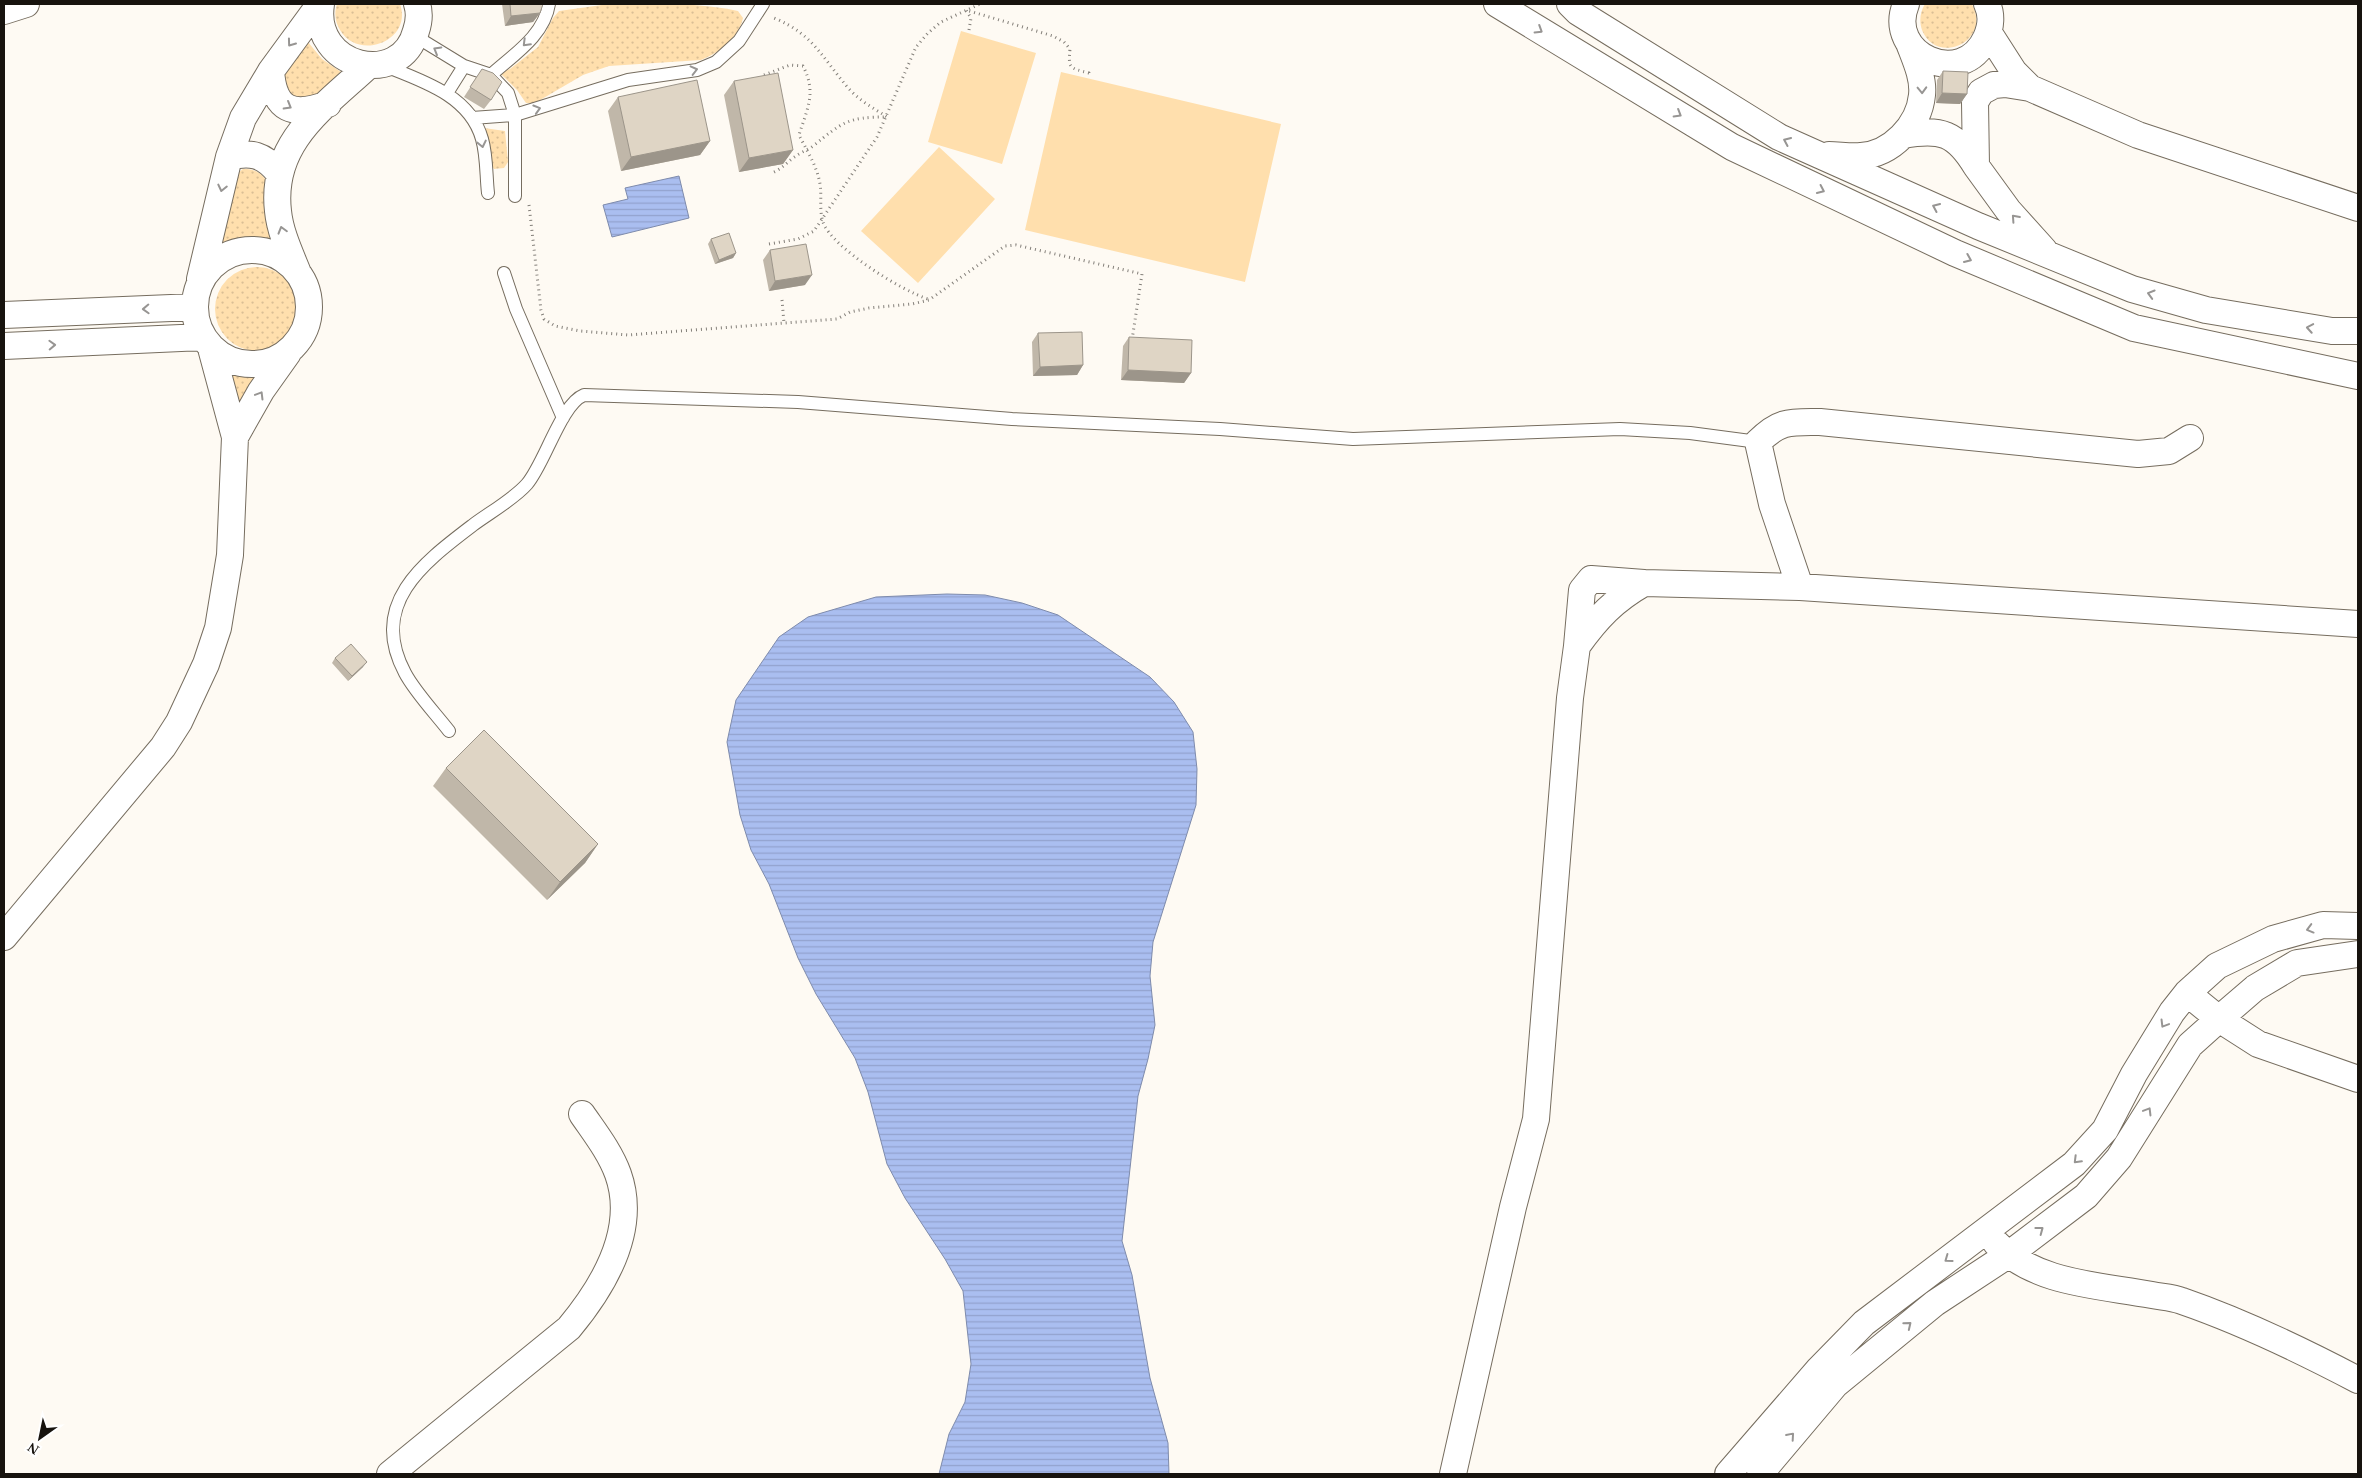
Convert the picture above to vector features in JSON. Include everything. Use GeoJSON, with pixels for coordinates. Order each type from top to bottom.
{"type":"FeatureCollection","features":[{"type":"Feature","properties":{"kind":"street"},"geometry":{"type":"LineString","coordinates":[[4,11],[26,4]]}},
{"type":"Feature","properties":{"kind":"street"},"geometry":{"type":"LineString","coordinates":[[320,4],[321,27],[334,50],[356,63],[375,64]]}},
{"type":"Feature","properties":{"kind":"street"},"geometry":{"type":"LineString","coordinates":[[288,353],[264,363],[250,364],[222,357],[207,342],[196,324],[197,295],[229,157],[243,118],[271,71],[320,4]]}},
{"type":"Feature","properties":{"kind":"street"},"geometry":{"type":"LineString","coordinates":[[1498,4],[1732,147],[1955,253],[2134,328],[2358,376]]}},
{"type":"Feature","properties":{"kind":"street"},"geometry":{"type":"LineString","coordinates":[[1570,4],[1578,12],[1779,137],[1978,226],[2132,289],[2206,310],[2332,332],[2358,331]]}},
{"type":"Feature","properties":{"kind":"street"},"geometry":{"type":"LineString","coordinates":[[1901,18],[1927,60],[1952,64],[1964,61],[1983,45],[1988,12]]}},
{"type":"Feature","properties":{"kind":"street"},"geometry":{"type":"LineString","coordinates":[[1988,12],[2014,72],[2030,88]]}},
{"type":"Feature","properties":{"kind":"street"},"geometry":{"type":"LineString","coordinates":[[235,437],[262,392],[305,328],[309,314],[306,288],[299,276],[282,230],[278,212],[278,172],[283,159],[302,130],[328,104],[375,64],[401,54],[420,16]]}},
{"type":"Feature","properties":{"kind":"street"},"geometry":{"type":"LineString","coordinates":[[1817,154],[1861,156],[1878,152],[1903,135],[1913,124],[1923,94],[1921,79],[1901,18]]}},
{"type":"Feature","properties":{"kind":"street"},"geometry":{"type":"LineString","coordinates":[[1974,54],[1976,166]]}},
{"type":"Feature","properties":{"kind":"street"},"geometry":{"type":"LineString","coordinates":[[271,71],[275,95],[289,108],[298,111],[308,111],[328,104]]}},
{"type":"Feature","properties":{"kind":"street"},"geometry":{"type":"LineString","coordinates":[[1974,102],[1981,92],[1994,85],[2005,84],[2030,88],[2138,135],[2358,208]]}},
{"type":"Feature","properties":{"kind":"street"},"geometry":{"type":"LineString","coordinates":[[1903,135],[1925,131],[1941,133],[1956,140],[1966,148],[1976,166],[2008,210],[2048,254]]}},
{"type":"Feature","properties":{"kind":"street"},"geometry":{"type":"LineString","coordinates":[[229,157],[255,154],[267,160],[278,172]]}},
{"type":"Feature","properties":{"kind":"street"},"geometry":{"type":"LineString","coordinates":[[197,295],[216,262],[228,254],[241,250],[268,252],[281,258],[299,276]]}},
{"type":"Feature","properties":{"kind":"street"},"geometry":{"type":"LineString","coordinates":[[4,315],[197,295]]}},
{"type":"Feature","properties":{"kind":"street"},"geometry":{"type":"LineString","coordinates":[[4,346],[207,342]]}},
{"type":"Feature","properties":{"kind":"street"},"geometry":{"type":"LineString","coordinates":[[4,938],[163,747],[195,691],[218,628],[230,555],[235,437],[207,342]]}},
{"type":"Feature","properties":{"kind":"street"},"geometry":{"type":"LineString","coordinates":[[1800,586],[1772,504],[1758,442],[1772,428],[1791,422],[1820,422],[2138,454],[2169,451],[2190,438]]}},
{"type":"Feature","properties":{"kind":"street"},"geometry":{"type":"LineString","coordinates":[[1453,1474],[1513,1207],[1536,1119],[1570,698],[1581,598],[1586,584],[1592,579],[1608,579],[1644,583],[1800,586],[2358,624]]}},
{"type":"Feature","properties":{"kind":"street"},"geometry":{"type":"LineString","coordinates":[[1728,1474],[1819,1369],[1864,1323],[2074,1164],[2105,1130],[2138,1066],[2172,1012],[2188,992],[2216,966],[2273,939],[2323,925],[2358,926]]}},
{"type":"Feature","properties":{"kind":"street"},"geometry":{"type":"LineString","coordinates":[[1760,1474],[1835,1385],[1935,1303],[2008,1255],[2086,1196],[2119,1158],[2190,1045],[2218,1019],[2255,988],[2297,963],[2358,954]]}},
{"type":"Feature","properties":{"kind":"street"},"geometry":{"type":"LineString","coordinates":[[2188,992],[2218,1019],[2258,1044],[2358,1079]]}},
{"type":"Feature","properties":{"kind":"street"},"geometry":{"type":"LineString","coordinates":[[390,1474],[563,1334],[588,1305],[610,1268],[622,1224],[625,1204],[623,1191],[617,1172],[604,1147],[582,1114]]}},
{"type":"Feature","properties":{"kind":"street"},"geometry":{"type":"LineString","coordinates":[[1986,1231],[2008,1255],[2028,1267],[2059,1278],[2180,1300],[2282,1340],[2358,1380]]}},
{"type":"Feature","properties":{"kind":"lane"},"geometry":{"type":"LineString","coordinates":[[491,75],[534,35],[547,13],[548,4]]}},
{"type":"Feature","properties":{"kind":"lane"},"geometry":{"type":"LineString","coordinates":[[472,118],[515,115],[628,80],[697,70],[716,62],[748,30],[763,4]]}},
{"type":"Feature","properties":{"kind":"lane"},"geometry":{"type":"LineString","coordinates":[[420,16],[464,66],[491,75],[508,93],[515,115],[515,196]]}},
{"type":"Feature","properties":{"kind":"lane"},"geometry":{"type":"LineString","coordinates":[[375,64],[447,93],[472,118],[482,140],[488,193]]}},
{"type":"Feature","properties":{"kind":"lane"},"geometry":{"type":"LineString","coordinates":[[447,93],[464,66]]}},
{"type":"Feature","properties":{"kind":"lane"},"geometry":{"type":"LineString","coordinates":[[504,272],[516,309],[563,418]]}},
{"type":"Feature","properties":{"kind":"lane"},"geometry":{"type":"LineString","coordinates":[[448,731],[405,674],[391,628],[398,600],[436,553],[527,484],[545,455],[563,418],[575,400],[584,395],[798,402],[1012,419],[1220,429],[1353,439],[1620,429],[1690,434],[1758,442]]}},
{"type":"Feature","properties":{"kind":"path"},"geometry":{"type":"LineString","coordinates":[[769,244],[798,239],[814,231],[877,137],[916,47],[934,28],[980,4]]}},
{"type":"Feature","properties":{"kind":"path"},"geometry":{"type":"LineString","coordinates":[[966,10],[971,18],[969,30]]}},
{"type":"Feature","properties":{"kind":"path"},"geometry":{"type":"LineString","coordinates":[[966,10],[1053,36],[1064,42],[1070,49],[1068,64],[1071,68],[1088,73],[1089,76]]}},
{"type":"Feature","properties":{"kind":"path"},"geometry":{"type":"LineString","coordinates":[[772,17],[798,30],[814,43],[854,94],[887,117]]}},
{"type":"Feature","properties":{"kind":"path"},"geometry":{"type":"LineString","coordinates":[[764,75],[790,65],[803,66],[810,78],[812,97],[799,135],[814,164],[820,183],[822,220],[828,233],[878,273],[914,295],[929,300]]}},
{"type":"Feature","properties":{"kind":"path"},"geometry":{"type":"LineString","coordinates":[[774,172],[842,124],[860,117],[887,117]]}},
{"type":"Feature","properties":{"kind":"path"},"geometry":{"type":"LineString","coordinates":[[529,202],[541,310],[544,319],[555,326],[580,331],[628,335],[837,319],[869,308],[912,304],[929,300],[1005,246],[1016,245],[1142,274],[1132,341]]}},
{"type":"Feature","properties":{"kind":"path"},"geometry":{"type":"LineString","coordinates":[[782,300],[784,323]]}},
{"type":"Feature","properties":{"kind":"shaded area"},"geometry":{"type":"Polygon","coordinates":[[[337,4],[400,4],[402,17],[399,28],[392,36],[382,42],[371,45],[359,44],[349,40],[338,27],[336,17],[337,4]]]}},
{"type":"Feature","properties":{"kind":"shaded area"},"geometry":{"type":"Polygon","coordinates":[[[609,4],[706,6],[738,11],[743,18],[737,32],[727,44],[701,60],[609,66],[583,75],[535,103],[526,103],[517,90],[500,73],[510,69],[538,47],[553,18],[559,11],[609,4]]]}},
{"type":"Feature","properties":{"kind":"shaded area"},"geometry":{"type":"Polygon","coordinates":[[[1925,4],[1972,4],[1976,18],[1975,29],[1969,38],[1960,45],[1949,48],[1929,41],[1920,23],[1920,17],[1925,4]]]}},
{"type":"Feature","properties":{"kind":"shaded area"},"geometry":{"type":"Polygon","coordinates":[[[961,31],[1036,53],[1002,164],[928,142],[961,31]]]}},
{"type":"Feature","properties":{"kind":"shaded area"},"geometry":{"type":"Polygon","coordinates":[[[303,36],[322,59],[344,74],[314,100],[292,99],[281,75],[303,36]]]}},
{"type":"Feature","properties":{"kind":"shaded area"},"geometry":{"type":"Polygon","coordinates":[[[1061,72],[1281,124],[1245,282],[1025,230],[1061,72]]]}},
{"type":"Feature","properties":{"kind":"shaded area"},"geometry":{"type":"Polygon","coordinates":[[[484,128],[505,131],[508,162],[504,168],[494,169],[492,166],[484,128]]]}},
{"type":"Feature","properties":{"kind":"shaded area"},"geometry":{"type":"Polygon","coordinates":[[[939,147],[995,199],[918,283],[861,231],[939,147]]]}},
{"type":"Feature","properties":{"kind":"shaded area"},"geometry":{"type":"Polygon","coordinates":[[[243,169],[257,172],[267,182],[276,244],[237,242],[215,249],[236,174],[243,169]]]}},
{"type":"Feature","properties":{"kind":"shaded area"},"geometry":{"type":"Polygon","coordinates":[[[249,267],[265,267],[281,274],[292,285],[299,301],[296,325],[287,339],[281,344],[265,351],[249,351],[233,344],[222,333],[215,317],[215,301],[222,285],[233,274],[249,267]]]}},
{"type":"Feature","properties":{"kind":"shaded area"},"geometry":{"type":"Polygon","coordinates":[[[235,367],[256,372],[258,378],[238,414],[230,371],[235,367]]]}},
{"type":"Feature","properties":{"kind":"water"},"geometry":{"type":"Polygon","coordinates":[[[679,176],[689,218],[612,237],[603,205],[628,199],[625,188],[679,176]]]}},
{"type":"Feature","properties":{"kind":"water"},"geometry":{"type":"Polygon","coordinates":[[[947,594],[985,595],[1022,603],[1058,615],[1150,677],[1174,702],[1193,732],[1197,769],[1196,805],[1153,942],[1150,976],[1155,1025],[1138,1096],[1122,1241],[1132,1275],[1150,1378],[1168,1443],[1169,1474],[939,1474],[949,1434],[965,1402],[971,1364],[963,1291],[945,1259],[905,1198],[887,1164],[868,1092],[855,1058],[816,994],[798,958],[769,884],[751,850],[740,815],[727,742],[736,700],[779,637],[808,617],[876,597],[947,594]]]}},
{"type":"Feature","properties":{"kind":"building"},"geometry":{"type":"Polygon","coordinates":[[[510,4],[543,4],[540,13],[511,16],[510,4]]]}},
{"type":"Feature","properties":{"kind":"building"},"geometry":{"type":"Polygon","coordinates":[[[482,69],[493,73],[502,82],[491,100],[470,87],[482,69]]]}},
{"type":"Feature","properties":{"kind":"building"},"geometry":{"type":"Polygon","coordinates":[[[1943,71],[1968,72],[1967,94],[1942,93],[1943,71]]]}},
{"type":"Feature","properties":{"kind":"building"},"geometry":{"type":"Polygon","coordinates":[[[778,73],[793,150],[749,158],[734,81],[778,73]]]}},
{"type":"Feature","properties":{"kind":"building"},"geometry":{"type":"Polygon","coordinates":[[[697,80],[710,141],[631,157],[618,97],[697,80]]]}},
{"type":"Feature","properties":{"kind":"building"},"geometry":{"type":"Polygon","coordinates":[[[729,233],[736,253],[719,260],[711,239],[729,233]]]}},
{"type":"Feature","properties":{"kind":"building"},"geometry":{"type":"Polygon","coordinates":[[[806,244],[812,275],[775,281],[770,250],[806,244]]]}},
{"type":"Feature","properties":{"kind":"building"},"geometry":{"type":"Polygon","coordinates":[[[1082,332],[1083,365],[1040,367],[1038,333],[1082,332]]]}},
{"type":"Feature","properties":{"kind":"building"},"geometry":{"type":"Polygon","coordinates":[[[1129,337],[1192,340],[1191,373],[1128,370],[1129,337]]]}},
{"type":"Feature","properties":{"kind":"building"},"geometry":{"type":"Polygon","coordinates":[[[351,644],[367,662],[352,676],[335,658],[351,644]]]}},
{"type":"Feature","properties":{"kind":"building"},"geometry":{"type":"Polygon","coordinates":[[[484,730],[598,844],[560,882],[446,768],[484,730]]]}}]}
